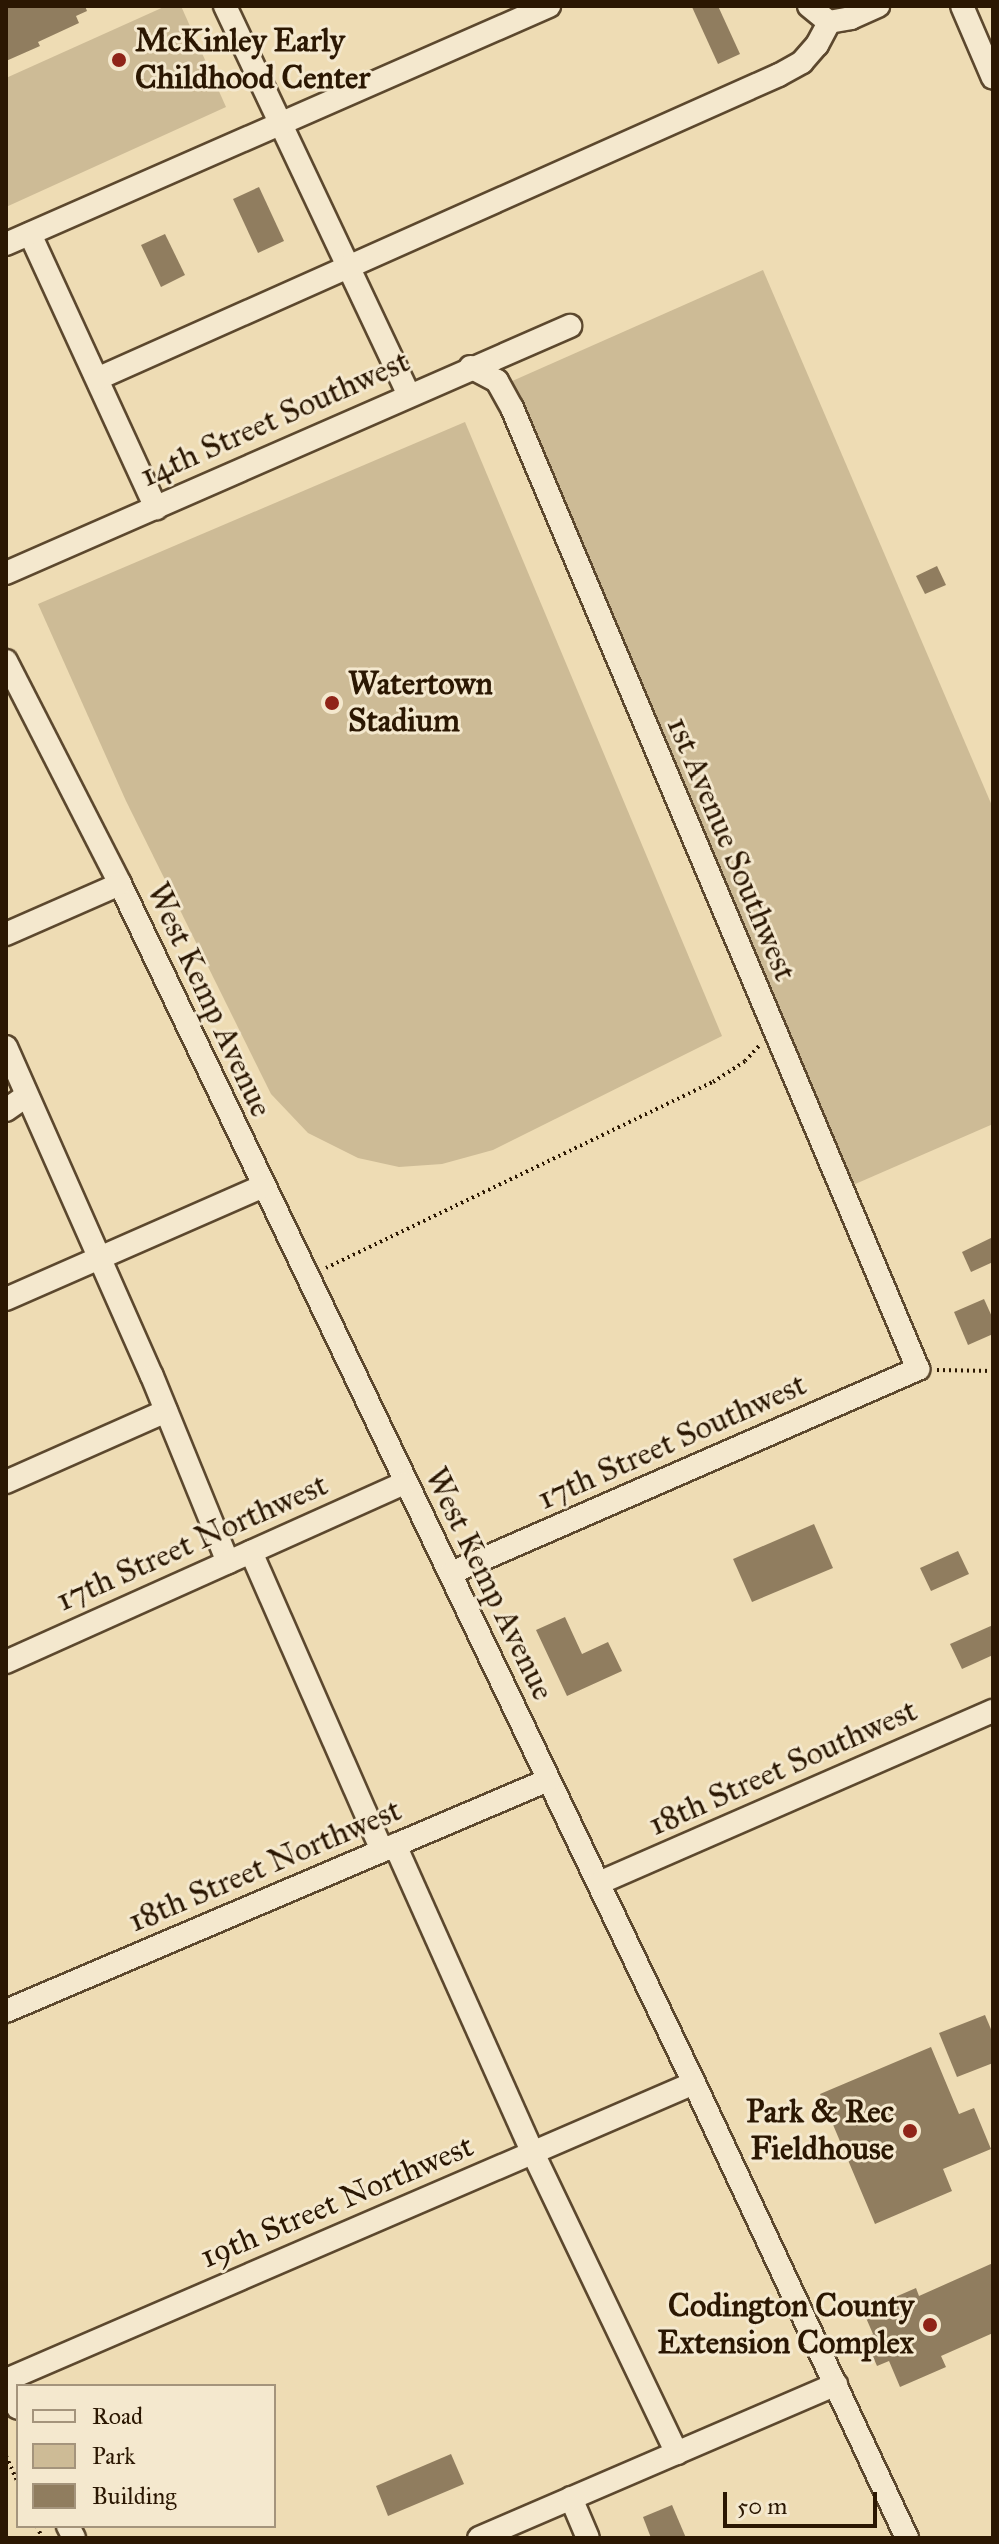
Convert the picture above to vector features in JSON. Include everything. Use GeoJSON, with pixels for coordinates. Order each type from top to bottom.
{"type":"FeatureCollection","features":[{"type":"Feature","properties":{"kind":"street"},"geometry":{"type":"LineString","coordinates":[[225,6],[408,394]]}},
{"type":"Feature","properties":{"kind":"street"},"geometry":{"type":"LineString","coordinates":[[6,244],[549,6]]}},
{"type":"Feature","properties":{"kind":"street"},"geometry":{"type":"LineString","coordinates":[[809,6],[829,22],[851,18],[878,6]]}},
{"type":"Feature","properties":{"kind":"street"},"geometry":{"type":"LineString","coordinates":[[962,6],[993,78]]}},
{"type":"Feature","properties":{"kind":"street"},"geometry":{"type":"LineString","coordinates":[[99,378],[779,75],[802,62],[817,45],[829,22]]}},
{"type":"Feature","properties":{"kind":"street"},"geometry":{"type":"LineString","coordinates":[[30,234],[99,378],[156,508]]}},
{"type":"Feature","properties":{"kind":"street","name":"14th Street Southwest"},"geometry":{"type":"LineString","coordinates":[[6,573],[408,394],[570,326]]}},
{"type":"Feature","properties":{"kind":"street","name":"1st Avenue Southwest"},"geometry":{"type":"LineString","coordinates":[[471,367],[497,381],[512,408],[772,1031],[918,1369]]}},
{"type":"Feature","properties":{"kind":"street","name":"West Kemp Avenue"},"geometry":{"type":"LineString","coordinates":[[6,661],[120,884],[261,1187],[404,1483],[451,1573],[836,2384],[904,2537]]}},
{"type":"Feature","properties":{"kind":"street"},"geometry":{"type":"LineString","coordinates":[[6,934],[120,884]]}},
{"type":"Feature","properties":{"kind":"street"},"geometry":{"type":"LineString","coordinates":[[6,1047],[100,1257],[228,1562]]}},
{"type":"Feature","properties":{"kind":"street"},"geometry":{"type":"LineString","coordinates":[[6,1110],[26,1096]]}},
{"type":"Feature","properties":{"kind":"street"},"geometry":{"type":"LineString","coordinates":[[6,1299],[261,1187]]}},
{"type":"Feature","properties":{"kind":"street","name":"17th Street Southwest"},"geometry":{"type":"LineString","coordinates":[[451,1573],[918,1369]]}},
{"type":"Feature","properties":{"kind":"street"},"geometry":{"type":"LineString","coordinates":[[6,1482],[166,1411]]}},
{"type":"Feature","properties":{"kind":"street","name":"17th Street Northwest"},"geometry":{"type":"LineString","coordinates":[[6,1662],[404,1483]]}},
{"type":"Feature","properties":{"kind":"street"},"geometry":{"type":"LineString","coordinates":[[251,1552],[388,1848],[677,2453]]}},
{"type":"Feature","properties":{"kind":"street","name":"18th Street Southwest"},"geometry":{"type":"LineString","coordinates":[[599,1883],[993,1711]]}},
{"type":"Feature","properties":{"kind":"street","name":"18th Street Northwest"},"geometry":{"type":"LineString","coordinates":[[6,2011],[548,1780]]}},
{"type":"Feature","properties":{"kind":"street","name":"19th Street Northwest"},"geometry":{"type":"LineString","coordinates":[[6,2380],[694,2083]]}},
{"type":"Feature","properties":{"kind":"street"},"geometry":{"type":"LineString","coordinates":[[6,2380],[16,2403]]}},
{"type":"Feature","properties":{"kind":"street"},"geometry":{"type":"LineString","coordinates":[[479,2538],[836,2384]]}},
{"type":"Feature","properties":{"kind":"street"},"geometry":{"type":"LineString","coordinates":[[571,2498],[588,2538]]}},
{"type":"Feature","properties":{"kind":"path"},"geometry":{"type":"LineString","coordinates":[[306,1278],[713,1082],[745,1061],[772,1031]]}},
{"type":"Feature","properties":{"kind":"path"},"geometry":{"type":"LineString","coordinates":[[918,1369],[993,1371]]}},
{"type":"Feature","properties":{"kind":"path"},"geometry":{"type":"LineString","coordinates":[[6,2456],[16,2478]]}},
{"type":"Feature","properties":{"kind":"green space","name":"McKinley Early Childhood Center"},"geometry":{"type":"Polygon","coordinates":[[[166,6],[181,6],[226,107],[6,207],[6,78],[166,6]]]}},
{"type":"Feature","properties":{"kind":"green space"},"geometry":{"type":"Polygon","coordinates":[[[763,270],[993,808],[993,1124],[853,1185],[510,382],[763,270]]]}},
{"type":"Feature","properties":{"kind":"green space","name":"Watertown Stadium"},"geometry":{"type":"Polygon","coordinates":[[[465,422],[722,1036],[493,1150],[442,1164],[399,1167],[358,1158],[308,1133],[271,1094],[126,801],[38,604],[465,422]]]}},
{"type":"Feature","properties":{"kind":"building"},"geometry":{"type":"Polygon","coordinates":[[[6,6],[85,6],[87,11],[76,16],[79,23],[6,61],[6,6]]]}},
{"type":"Feature","properties":{"kind":"building"},"geometry":{"type":"Polygon","coordinates":[[[718,6],[740,54],[718,64],[692,7],[718,6]]]}},
{"type":"Feature","properties":{"kind":"building"},"geometry":{"type":"Polygon","coordinates":[[[259,187],[284,241],[258,253],[233,199],[259,187]]]}},
{"type":"Feature","properties":{"kind":"building"},"geometry":{"type":"Polygon","coordinates":[[[165,234],[185,275],[161,287],[141,245],[165,234]]]}},
{"type":"Feature","properties":{"kind":"building"},"geometry":{"type":"Polygon","coordinates":[[[937,566],[946,585],[925,594],[916,576],[937,566]]]}},
{"type":"Feature","properties":{"kind":"building"},"geometry":{"type":"Polygon","coordinates":[[[993,1237],[993,1262],[971,1272],[962,1252],[993,1237]]]}},
{"type":"Feature","properties":{"kind":"building"},"geometry":{"type":"Polygon","coordinates":[[[984,1299],[993,1319],[993,1334],[968,1345],[954,1312],[984,1299]]]}},
{"type":"Feature","properties":{"kind":"building"},"geometry":{"type":"Polygon","coordinates":[[[814,1524],[833,1568],[752,1602],[733,1559],[814,1524]]]}},
{"type":"Feature","properties":{"kind":"building"},"geometry":{"type":"Polygon","coordinates":[[[958,1551],[969,1574],[931,1591],[920,1568],[958,1551]]]}},
{"type":"Feature","properties":{"kind":"building"},"geometry":{"type":"Polygon","coordinates":[[[565,1617],[582,1654],[608,1642],[622,1671],[567,1696],[536,1630],[565,1617]]]}},
{"type":"Feature","properties":{"kind":"building"},"geometry":{"type":"Polygon","coordinates":[[[993,1625],[993,1655],[962,1669],[950,1644],[993,1625]]]}},
{"type":"Feature","properties":{"kind":"building"},"geometry":{"type":"Polygon","coordinates":[[[985,2015],[993,2034],[993,2063],[957,2077],[939,2033],[985,2015]]]}},
{"type":"Feature","properties":{"kind":"building","name":"Park & Rec Fieldhouse"},"geometry":{"type":"Polygon","coordinates":[[[931,2047],[959,2114],[974,2108],[991,2149],[943,2169],[952,2191],[875,2224],[820,2094],[931,2047]]]}},
{"type":"Feature","properties":{"kind":"building","name":"Codington County Extension Complex"},"geometry":{"type":"Polygon","coordinates":[[[993,2263],[993,2333],[941,2356],[946,2367],[900,2387],[889,2361],[877,2366],[865,2338],[873,2334],[863,2311],[916,2288],[919,2296],[993,2263]]]}},
{"type":"Feature","properties":{"kind":"building"},"geometry":{"type":"Polygon","coordinates":[[[451,2454],[464,2484],[388,2516],[376,2486],[451,2454]]]}},
{"type":"Feature","properties":{"kind":"building"},"geometry":{"type":"Polygon","coordinates":[[[672,2505],[686,2538],[651,2538],[643,2517],[672,2505]]]}},
{"type":"Feature","properties":{"kind":"place","name":"McKinley Early Childhood Center"},"geometry":{"type":"Point","coordinates":[119,60]}},
{"type":"Feature","properties":{"kind":"place","name":"Watertown Stadium"},"geometry":{"type":"Point","coordinates":[332,703]}},
{"type":"Feature","properties":{"kind":"place","name":"Park & Rec Fieldhouse"},"geometry":{"type":"Point","coordinates":[910,2131]}},
{"type":"Feature","properties":{"kind":"place","name":"Codington County Extension Complex"},"geometry":{"type":"Point","coordinates":[930,2325]}}]}
